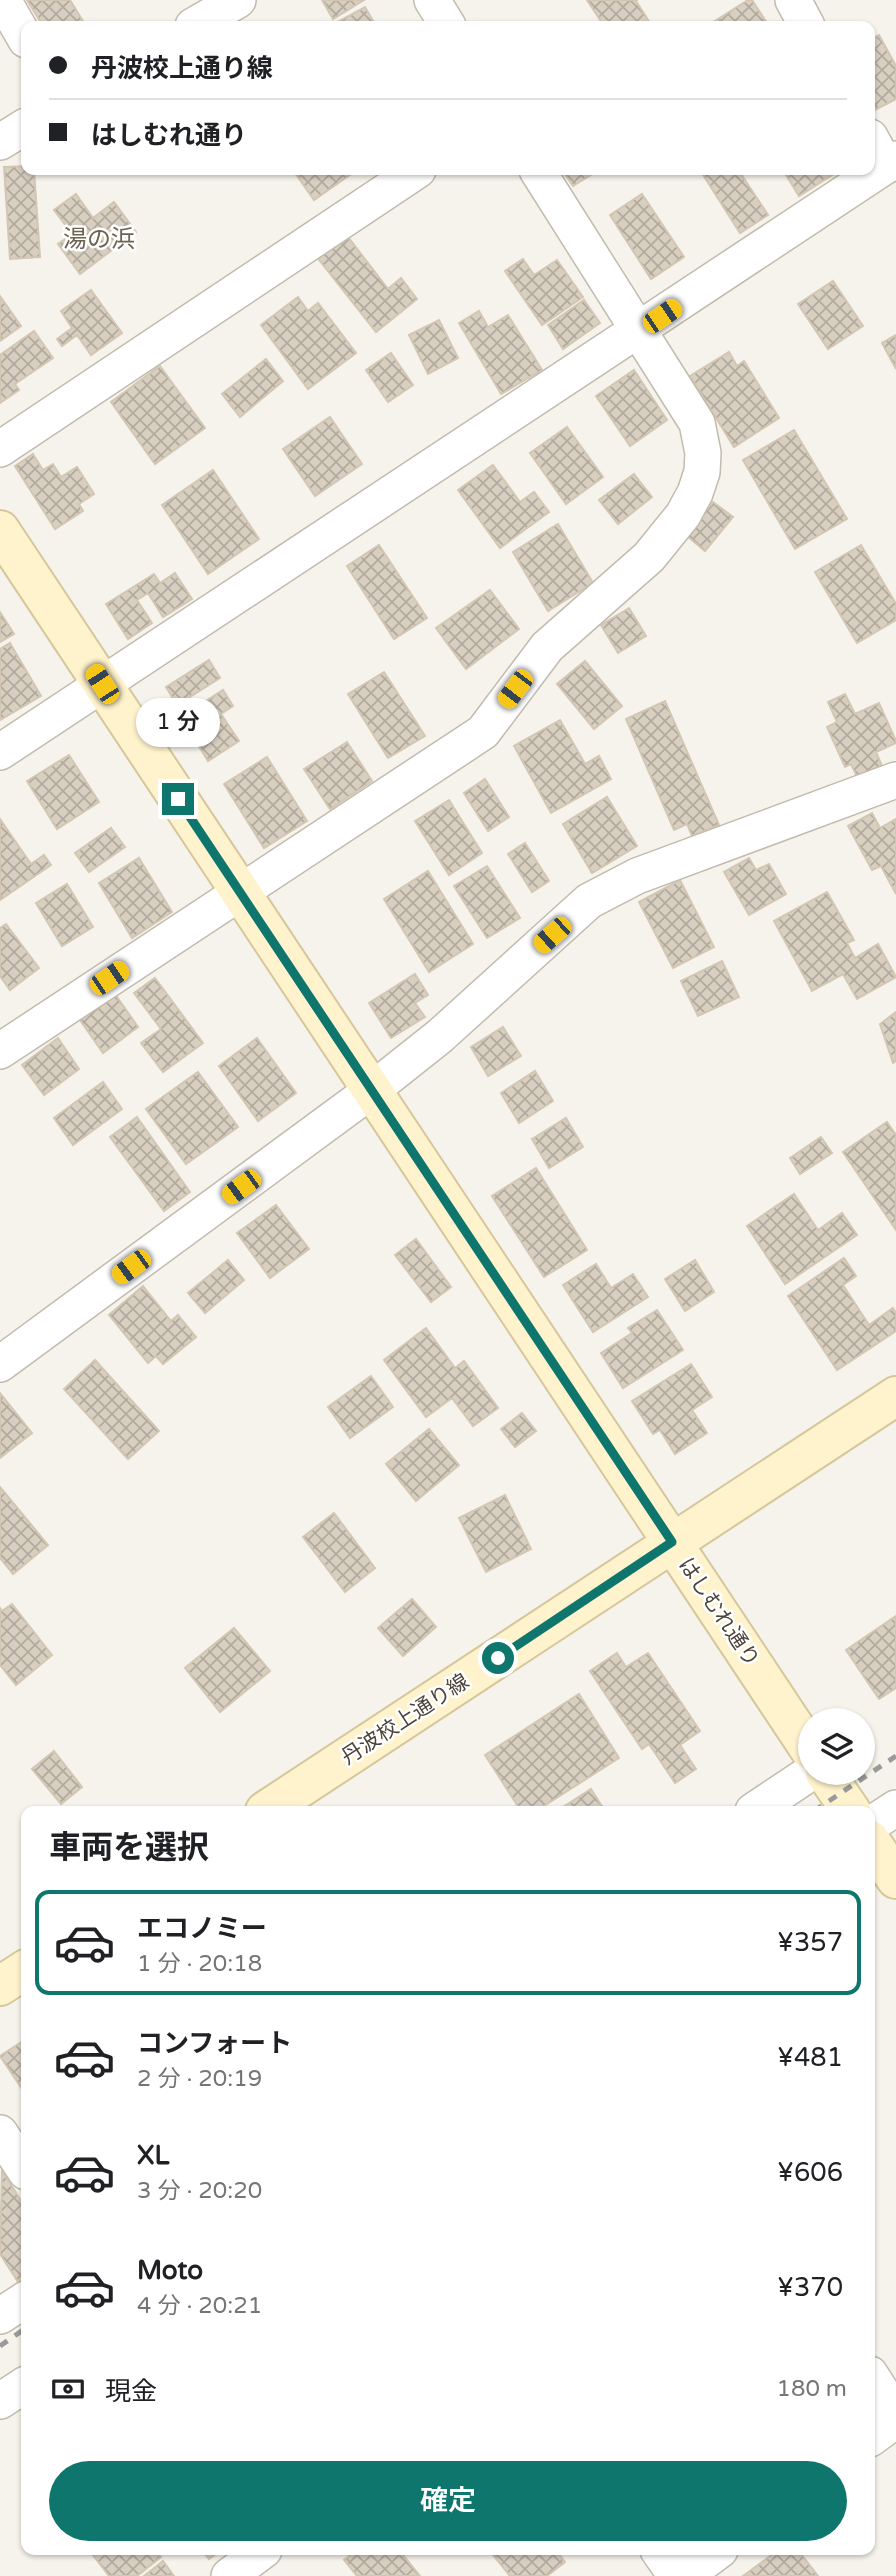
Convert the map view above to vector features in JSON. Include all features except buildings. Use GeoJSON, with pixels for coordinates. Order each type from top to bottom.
{"type":"FeatureCollection","features":[{"type":"Feature","properties":{"kind":"street"},"geometry":{"type":"LineString","coordinates":[[3,0],[21,31]]}},
{"type":"Feature","properties":{"kind":"street"},"geometry":{"type":"LineString","coordinates":[[432,0],[445,21]]}},
{"type":"Feature","properties":{"kind":"street"},"geometry":{"type":"LineString","coordinates":[[793,0],[804,21]]}},
{"type":"Feature","properties":{"kind":"street"},"geometry":{"type":"LineString","coordinates":[[0,142],[21,129]]}},
{"type":"Feature","properties":{"kind":"street"},"geometry":{"type":"LineString","coordinates":[[0,449],[411,175]]}},
{"type":"Feature","properties":{"kind":"street"},"geometry":{"type":"LineString","coordinates":[[0,1051],[240,890],[396,792],[483,732],[547,647],[649,557],[683,515],[702,472],[701,434],[697,423],[540,175]]}},
{"type":"Feature","properties":{"kind":"street"},"geometry":{"type":"LineString","coordinates":[[0,752],[640,331],[855,175]]}},
{"type":"Feature","properties":{"kind":"street","name":"はしむれ通り"},"geometry":{"type":"LineString","coordinates":[[0,530],[798,1733]]}},
{"type":"Feature","properties":{"kind":"street"},"geometry":{"type":"LineString","coordinates":[[0,1364],[372,1090],[440,1036],[589,901],[637,876],[896,780]]}},
{"type":"Feature","properties":{"kind":"street","name":"丹波校上通り線"},"geometry":{"type":"LineString","coordinates":[[273,1806],[896,1396]]}},
{"type":"Feature","properties":{"kind":"street"},"geometry":{"type":"LineString","coordinates":[[760,1806],[798,1781]]}},
{"type":"Feature","properties":{"kind":"street"},"geometry":{"type":"LineString","coordinates":[[833,1785],[848,1806]]}},
{"type":"Feature","properties":{"kind":"street"},"geometry":{"type":"LineString","coordinates":[[875,1822],[896,1808]]}},
{"type":"Feature","properties":{"kind":"street"},"geometry":{"type":"LineString","coordinates":[[875,1848],[896,1879]]}},
{"type":"Feature","properties":{"kind":"street"},"geometry":{"type":"LineString","coordinates":[[0,1986],[21,1972]]}},
{"type":"Feature","properties":{"kind":"street"},"geometry":{"type":"LineString","coordinates":[[0,2133],[21,2164]]}},
{"type":"Feature","properties":{"kind":"street"},"geometry":{"type":"LineString","coordinates":[[0,2316],[21,2302]]}},
{"type":"Feature","properties":{"kind":"street"},"geometry":{"type":"LineString","coordinates":[[875,2382],[896,2417],[875,2435]]}},
{"type":"Feature","properties":{"kind":"street"},"geometry":{"type":"LineString","coordinates":[[0,2401],[21,2387]]}},
{"type":"Feature","properties":{"kind":"street"},"geometry":{"type":"LineString","coordinates":[[229,2576],[257,2555]]}},
{"type":"Feature","properties":{"kind":"street"},"geometry":{"type":"LineString","coordinates":[[661,2555],[676,2576]]}},
{"type":"Feature","properties":{"kind":"street"},"geometry":{"type":"LineString","coordinates":[[685,2576],[713,2555]]}},
{"type":"Feature","properties":{"kind":"railway"},"geometry":{"type":"LineString","coordinates":[[821,1806],[896,1756]]}},
{"type":"Feature","properties":{"kind":"railway"},"geometry":{"type":"LineString","coordinates":[[0,2346],[21,2331]]}},
{"type":"Feature","properties":{"kind":"district","name":"湯の浜"},"geometry":{"type":"Point","coordinates":[99,239]}},
{"type":"Feature","properties":{"kind":"route"},"geometry":{"type":"LineString","coordinates":[[178,799],[672,1542],[498,1658]]}}]}
